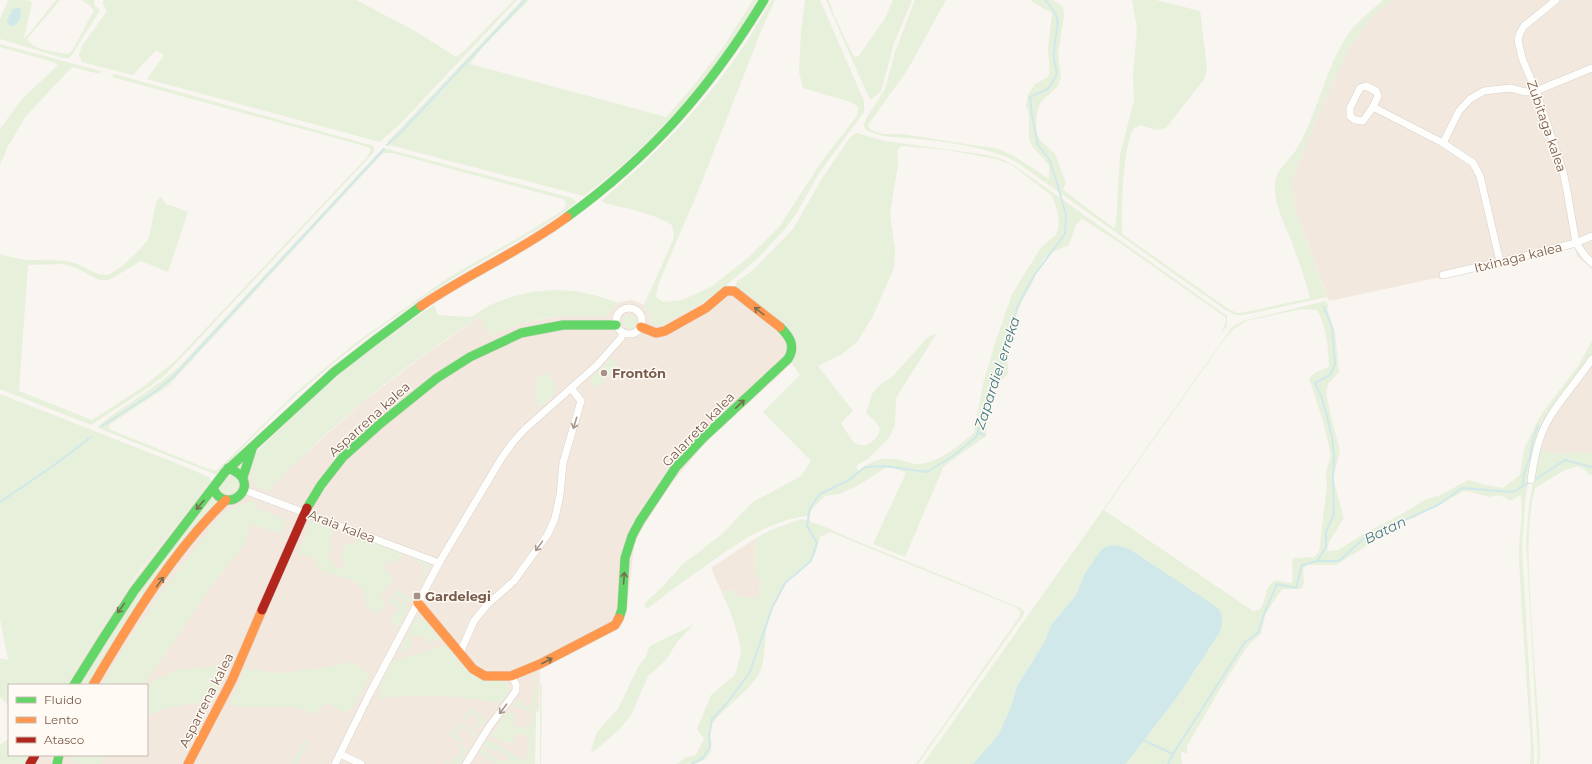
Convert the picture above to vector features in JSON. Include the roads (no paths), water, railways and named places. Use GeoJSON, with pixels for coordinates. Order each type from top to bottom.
{"type":"FeatureCollection","features":[{"type":"Feature","properties":{"kind":"street"},"geometry":{"type":"LineString","coordinates":[[75,684],[112,623],[141,580],[228,468],[325,380],[406,316],[457,283],[563,220],[590,201],[635,164],[674,125],[708,85],[741,39],[764,0]]}},
{"type":"Feature","properties":{"kind":"street","name":"Zubitaga kalea"},"geometry":{"type":"LineString","coordinates":[[1556,0],[1524,26],[1518,40],[1522,58],[1536,91],[1563,171],[1576,243],[1592,263]]}},
{"type":"Feature","properties":{"kind":"street"},"geometry":{"type":"LineString","coordinates":[[1443,143],[1459,111],[1470,99],[1484,91],[1510,88],[1526,92],[1536,91],[1592,68]]}},
{"type":"Feature","properties":{"kind":"street"},"geometry":{"type":"LineString","coordinates":[[1366,86],[1376,91],[1378,96],[1374,107],[1363,121],[1356,120],[1350,116],[1350,108],[1360,88],[1366,86]]}},
{"type":"Feature","properties":{"kind":"street"},"geometry":{"type":"LineString","coordinates":[[1374,107],[1443,143],[1473,163],[1480,176],[1500,262]]}},
{"type":"Feature","properties":{"kind":"street","name":"Itxinaga kalea"},"geometry":{"type":"LineString","coordinates":[[1443,275],[1576,243],[1592,236]]}},
{"type":"Feature","properties":{"kind":"street","name":"Galarreta kalea"},"geometry":{"type":"LineString","coordinates":[[418,603],[473,669],[479,673],[492,677],[511,676],[540,664],[615,625],[622,609],[625,558],[632,536],[640,521],[676,467],[703,438],[790,355],[792,344],[791,339],[787,335],[734,291],[729,290],[706,308],[665,331],[656,333],[641,327]]}},
{"type":"Feature","properties":{"kind":"street"},"geometry":{"type":"LineString","coordinates":[[627,308],[633,308],[638,311],[642,316],[643,322],[641,327],[633,334],[628,335],[622,333],[616,325],[618,313],[627,308]]}},
{"type":"Feature","properties":{"kind":"street","name":"Asparrena kalea"},"geometry":{"type":"LineString","coordinates":[[188,764],[232,680],[312,498],[330,472],[356,445],[412,397],[437,378],[470,357],[507,339],[528,332],[563,326],[616,325]]}},
{"type":"Feature","properties":{"kind":"street"},"geometry":{"type":"LineString","coordinates":[[335,764],[439,563],[501,459],[513,442],[542,412],[597,365],[621,338],[622,333]]}},
{"type":"Feature","properties":{"kind":"street"},"geometry":{"type":"LineString","coordinates":[[1531,480],[1537,446],[1549,418],[1592,359]]}},
{"type":"Feature","properties":{"kind":"street"},"geometry":{"type":"LineString","coordinates":[[460,653],[474,621],[487,605],[514,581],[540,545],[555,518],[560,495],[563,463],[568,441],[581,401],[571,388]]}},
{"type":"Feature","properties":{"kind":"street"},"geometry":{"type":"LineString","coordinates":[[213,488],[217,495],[226,500],[236,499],[244,490],[243,477],[254,445]]}},
{"type":"Feature","properties":{"kind":"street"},"geometry":{"type":"LineString","coordinates":[[228,468],[239,472],[243,477]]}},
{"type":"Feature","properties":{"kind":"street","name":"Araia kalea"},"geometry":{"type":"LineString","coordinates":[[244,490],[439,563]]}},
{"type":"Feature","properties":{"kind":"street"},"geometry":{"type":"LineString","coordinates":[[94,684],[130,624],[155,587],[217,508],[226,500]]}},
{"type":"Feature","properties":{"kind":"street"},"geometry":{"type":"LineString","coordinates":[[466,764],[487,731],[516,691],[516,684],[511,676]]}},
{"type":"Feature","properties":{"kind":"street"},"geometry":{"type":"LineString","coordinates":[[340,754],[361,764]]}},
{"type":"Feature","properties":{"kind":"water"},"geometry":{"type":"Polygon","coordinates":[[[20,8],[21,16],[19,21],[13,26],[9,25],[7,21],[13,9],[20,8]]]}},
{"type":"Feature","properties":{"kind":"water"},"geometry":{"type":"Polygon","coordinates":[[[1110,545],[1120,546],[1131,550],[1218,608],[1222,620],[1220,632],[1178,696],[1126,764],[973,764],[998,735],[1009,712],[1017,686],[1044,643],[1051,625],[1076,595],[1085,573],[1102,549],[1110,545]]]}},
{"type":"Feature","properties":{"kind":"waterway"},"geometry":{"type":"LineString","coordinates":[[387,145],[525,0]]}},
{"type":"Feature","properties":{"kind":"waterway","name":"Zapardiel erreka"},"geometry":{"type":"LineString","coordinates":[[692,764],[703,758],[710,746],[709,736],[712,719],[727,703],[750,672],[772,608],[785,583],[811,561],[817,543],[807,526],[810,508],[820,494],[849,480],[865,467],[884,466],[927,472],[953,456],[976,437],[1001,364],[1018,305],[1035,274],[1065,234],[1066,215],[1049,159],[1038,145],[1030,97],[1048,89],[1057,74],[1054,55],[1058,24],[1055,14],[1045,0]]}},
{"type":"Feature","properties":{"kind":"waterway"},"geometry":{"type":"LineString","coordinates":[[102,426],[156,391],[173,377],[384,149]]}},
{"type":"Feature","properties":{"kind":"waterway"},"geometry":{"type":"LineString","coordinates":[[1317,561],[1326,547],[1326,532],[1334,514],[1334,457],[1332,437],[1321,396],[1315,383],[1330,375],[1335,364],[1332,327],[1324,307]]}},
{"type":"Feature","properties":{"kind":"waterway"},"geometry":{"type":"LineString","coordinates":[[1523,486],[1524,473],[1530,458],[1533,439],[1538,426]]}},
{"type":"Feature","properties":{"kind":"waterway","name":"Zapardiel erreka"},"geometry":{"type":"LineString","coordinates":[[978,432],[984,435]]}},
{"type":"Feature","properties":{"kind":"waterway"},"geometry":{"type":"LineString","coordinates":[[0,502],[53,466],[91,437]]}},
{"type":"Feature","properties":{"kind":"waterway","name":"Batan"},"geometry":{"type":"LineString","coordinates":[[1536,479],[1565,460],[1592,467]]}},
{"type":"Feature","properties":{"kind":"waterway","name":"Batan"},"geometry":{"type":"LineString","coordinates":[[1168,764],[1245,642],[1258,633],[1264,614],[1277,584],[1296,588],[1302,565],[1317,561],[1339,561],[1363,539],[1438,505],[1462,488],[1513,492],[1528,483]]}},
{"type":"Feature","properties":{"kind":"waterway"},"geometry":{"type":"LineString","coordinates":[[1143,740],[1173,754]]}},
{"type":"Feature","properties":{"kind":"place","name":"Frontón"},"geometry":{"type":"Point","coordinates":[604,373]}},
{"type":"Feature","properties":{"kind":"place","name":"Gardelegi"},"geometry":{"type":"Point","coordinates":[417,596]}}]}
